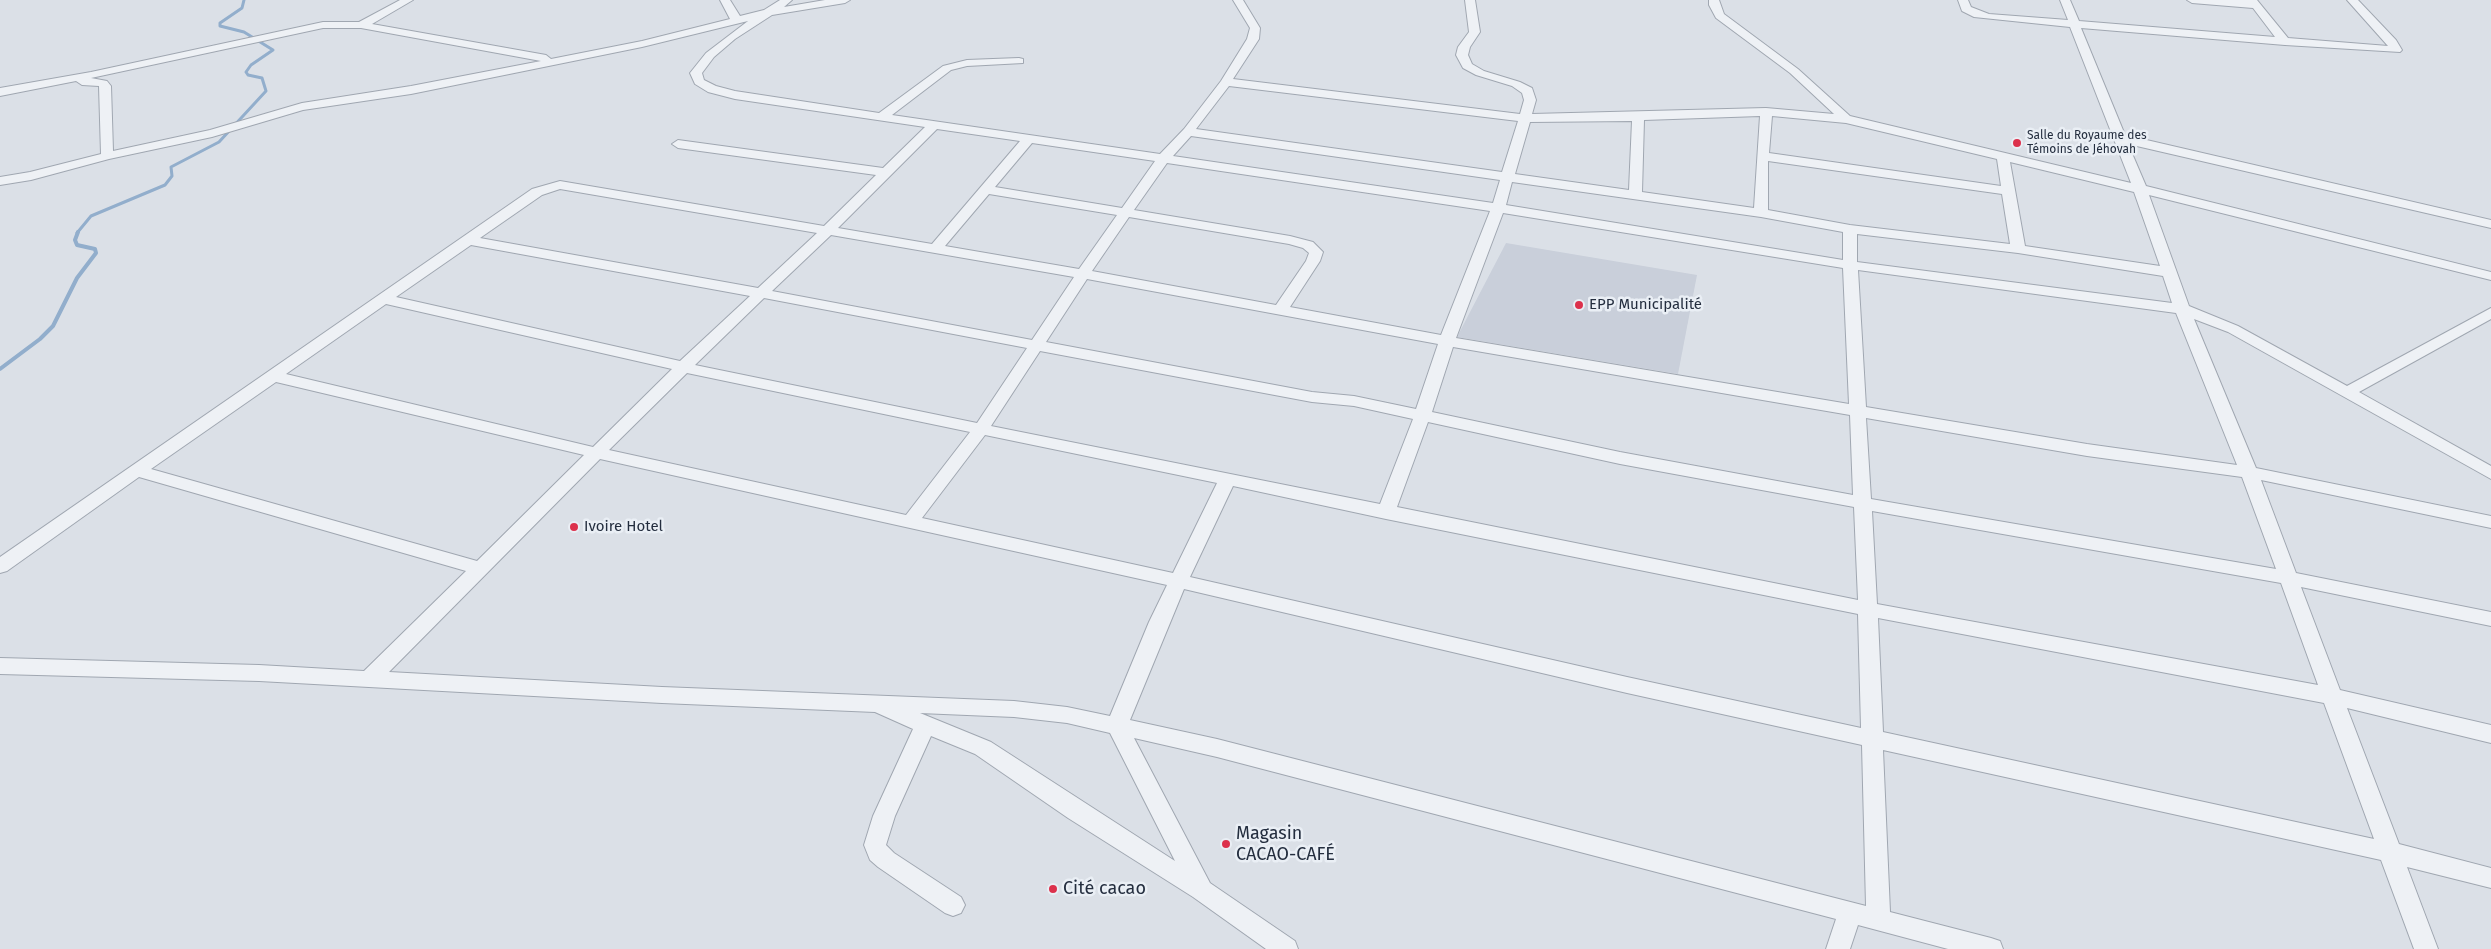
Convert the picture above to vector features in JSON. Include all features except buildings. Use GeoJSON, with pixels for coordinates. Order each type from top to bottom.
{"type":"FeatureCollection","features":[{"type":"Feature","properties":{"kind":"street"},"geometry":{"type":"LineString","coordinates":[[361,25],[408,0]]}},
{"type":"Feature","properties":{"kind":"street"},"geometry":{"type":"LineString","coordinates":[[725,0],[736,19]]}},
{"type":"Feature","properties":{"kind":"street"},"geometry":{"type":"LineString","coordinates":[[787,0],[731,37],[701,64],[696,73],[698,82],[712,89],[735,94],[934,125],[1498,208],[1850,265],[2182,309],[2232,329],[2491,473]]}},
{"type":"Feature","properties":{"kind":"street"},"geometry":{"type":"LineString","coordinates":[[0,181],[31,176],[107,156],[212,133],[302,107],[411,90],[642,44],[736,19],[845,0]]}},
{"type":"Feature","properties":{"kind":"street"},"geometry":{"type":"LineString","coordinates":[[910,522],[981,429],[1034,346],[1164,158],[1188,132],[1226,82],[1253,39],[1255,28],[1238,0]]}},
{"type":"Feature","properties":{"kind":"street"},"geometry":{"type":"LineString","coordinates":[[1386,513],[1498,208],[1530,100],[1528,91],[1516,84],[1480,73],[1467,66],[1462,56],[1464,47],[1475,32],[1470,0]]}},
{"type":"Feature","properties":{"kind":"street"},"geometry":{"type":"LineString","coordinates":[[1714,0],[1714,5],[1720,16],[1794,71],[1846,119]]}},
{"type":"Feature","properties":{"kind":"street"},"geometry":{"type":"LineString","coordinates":[[1963,0],[1966,9],[1974,14],[2075,25],[2396,50],[2392,42],[2352,0]]}},
{"type":"Feature","properties":{"kind":"street"},"geometry":{"type":"LineString","coordinates":[[2065,0],[2140,189],[2182,309],[2249,472],[2426,949]]}},
{"type":"Feature","properties":{"kind":"street"},"geometry":{"type":"LineString","coordinates":[[2192,0],[2254,2],[2284,42]]}},
{"type":"Feature","properties":{"kind":"street"},"geometry":{"type":"LineString","coordinates":[[0,92],[323,26],[361,25],[559,60]]}},
{"type":"Feature","properties":{"kind":"street"},"geometry":{"type":"LineString","coordinates":[[883,116],[947,68],[968,63],[1019,61]]}},
{"type":"Feature","properties":{"kind":"street"},"geometry":{"type":"LineString","coordinates":[[64,80],[97,82],[105,86],[107,156]]}},
{"type":"Feature","properties":{"kind":"street"},"geometry":{"type":"LineString","coordinates":[[1226,82],[1526,118],[1638,118],[1766,112],[1846,119],[2140,189],[2491,276]]}},
{"type":"Feature","properties":{"kind":"street"},"geometry":{"type":"LineString","coordinates":[[1761,213],[1762,156],[1766,112]]}},
{"type":"Feature","properties":{"kind":"street"},"geometry":{"type":"LineString","coordinates":[[1635,196],[1638,118]]}},
{"type":"Feature","properties":{"kind":"street"},"geometry":{"type":"LineString","coordinates":[[368,680],[482,569],[683,367],[760,292],[828,230],[934,125]]}},
{"type":"Feature","properties":{"kind":"street"},"geometry":{"type":"LineString","coordinates":[[1188,132],[1761,213],[1850,229],[2018,249],[2168,272]]}},
{"type":"Feature","properties":{"kind":"street"},"geometry":{"type":"LineString","coordinates":[[936,249],[988,190],[1030,138]]}},
{"type":"Feature","properties":{"kind":"street"},"geometry":{"type":"LineString","coordinates":[[2120,138],[2491,224]]}},
{"type":"Feature","properties":{"kind":"street"},"geometry":{"type":"LineString","coordinates":[[678,144],[887,173]]}},
{"type":"Feature","properties":{"kind":"street"},"geometry":{"type":"LineString","coordinates":[[1762,156],[2008,191]]}},
{"type":"Feature","properties":{"kind":"street"},"geometry":{"type":"LineString","coordinates":[[2002,157],[2018,249]]}},
{"type":"Feature","properties":{"kind":"street"},"geometry":{"type":"LineString","coordinates":[[0,566],[536,192],[553,186],[568,186],[828,230],[1282,309],[1448,341],[2087,450],[2249,472],[2491,522]]}},
{"type":"Feature","properties":{"kind":"street"},"geometry":{"type":"LineString","coordinates":[[988,190],[1290,240],[1308,245],[1316,252],[1313,261],[1282,309]]}},
{"type":"Feature","properties":{"kind":"street"},"geometry":{"type":"LineString","coordinates":[[1850,229],[1850,265],[1868,609],[1878,921]]}},
{"type":"Feature","properties":{"kind":"street"},"geometry":{"type":"LineString","coordinates":[[469,240],[760,292],[1034,346],[1312,397],[1354,401],[1620,458],[1862,503],[2288,578],[2491,619]]}},
{"type":"Feature","properties":{"kind":"street"},"geometry":{"type":"LineString","coordinates":[[384,299],[683,367],[1386,513],[1868,609],[2331,696],[2491,734]]}},
{"type":"Feature","properties":{"kind":"street"},"geometry":{"type":"LineString","coordinates":[[2347,392],[2491,313]]}},
{"type":"Feature","properties":{"kind":"street"},"geometry":{"type":"LineString","coordinates":[[272,376],[597,453],[1179,581],[1871,739],[2390,852],[2491,878]]}},
{"type":"Feature","properties":{"kind":"street"},"geometry":{"type":"LineString","coordinates":[[137,471],[482,569]]}},
{"type":"Feature","properties":{"kind":"street"},"geometry":{"type":"LineString","coordinates":[[1201,890],[1117,726],[1159,622],[1227,480]]}},
{"type":"Feature","properties":{"kind":"street"},"geometry":{"type":"LineString","coordinates":[[0,666],[230,672],[1014,709],[1067,716],[1217,748],[1991,949]]}},
{"type":"Feature","properties":{"kind":"street"},"geometry":{"type":"LineString","coordinates":[[872,703],[982,748],[1076,811],[1201,890],[1286,949]]}},
{"type":"Feature","properties":{"kind":"street"},"geometry":{"type":"LineString","coordinates":[[926,724],[884,816],[875,844],[878,853],[886,860],[953,905]]}},
{"type":"Feature","properties":{"kind":"street"},"geometry":{"type":"LineString","coordinates":[[1838,949],[1850,913]]}},
{"type":"Feature","properties":{"kind":"shaded area"},"geometry":{"type":"Polygon","coordinates":[[[1506,243],[1697,275],[1678,374],[1457,337],[1506,243]]]}},
{"type":"Feature","properties":{"kind":"waterway"},"geometry":{"type":"LineString","coordinates":[[77,233],[91,216],[165,185],[172,176],[171,167],[219,142],[266,91],[262,78],[248,75],[246,72],[251,65],[273,50],[244,32],[220,26],[220,23],[242,8],[244,0]]}},
{"type":"Feature","properties":{"kind":"waterway"},"geometry":{"type":"LineString","coordinates":[[0,369],[40,339],[53,326],[77,278],[96,253],[95,249],[77,245],[75,240],[78,232]]}},
{"type":"Feature","properties":{"kind":"place","name":"Salle du Royaume des Témoins de Jéhovah"},"geometry":{"type":"Point","coordinates":[2017,143]}},
{"type":"Feature","properties":{"kind":"place","name":"EPP Municipalité"},"geometry":{"type":"Point","coordinates":[1579,305]}},
{"type":"Feature","properties":{"kind":"place","name":"Ivoire Hotel"},"geometry":{"type":"Point","coordinates":[574,527]}},
{"type":"Feature","properties":{"kind":"place","name":"Magasin CACAO-CAFÉ"},"geometry":{"type":"Point","coordinates":[1226,844]}},
{"type":"Feature","properties":{"kind":"place","name":"Cité cacao"},"geometry":{"type":"Point","coordinates":[1053,889]}}]}
